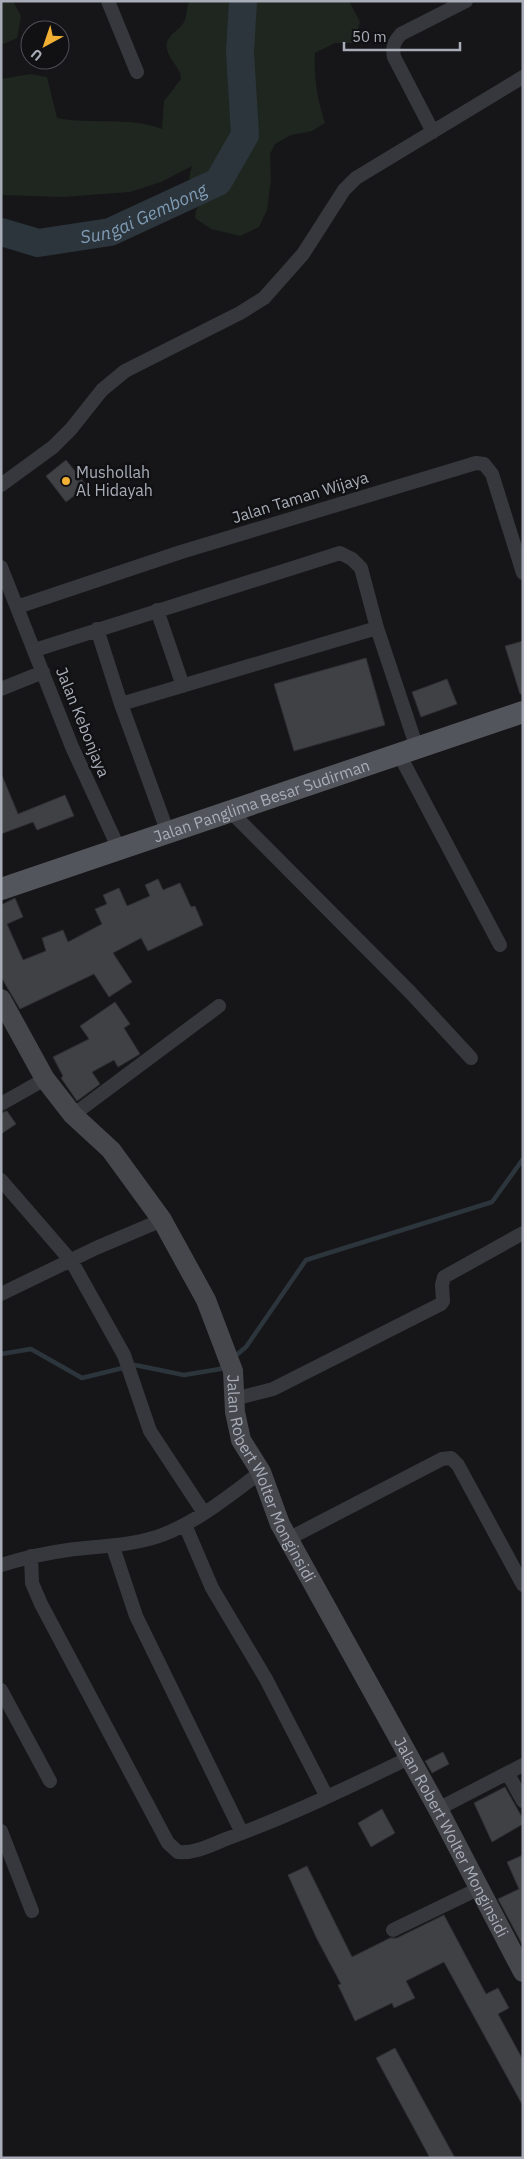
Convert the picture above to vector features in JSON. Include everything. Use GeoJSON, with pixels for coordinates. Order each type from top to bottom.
{"type":"FeatureCollection","features":[{"type":"Feature","properties":{"kind":"main road","name":"Jalan Panglima Besar Sudirman"},"geometry":{"type":"LineString","coordinates":[[1,888],[119,850],[523,712]]}},
{"type":"Feature","properties":{"kind":"main road","name":"Jalan Robert Wolter Monginsidi"},"geometry":{"type":"LineString","coordinates":[[1,999],[45,1079],[73,1115],[111,1150],[162,1220],[206,1300],[233,1371],[234,1399],[242,1440],[261,1472],[280,1524],[438,1809],[523,1972]]}},
{"type":"Feature","properties":{"kind":"street"},"geometry":{"type":"LineString","coordinates":[[108,1],[137,72]]}},
{"type":"Feature","properties":{"kind":"street"},"geometry":{"type":"LineString","coordinates":[[433,132],[394,56],[392,48],[394,41],[401,34],[466,1]]}},
{"type":"Feature","properties":{"kind":"street"},"geometry":{"type":"LineString","coordinates":[[1,485],[53,447],[71,429],[102,390],[124,371],[232,317],[264,298],[303,254],[344,190],[356,178],[523,77]]}},
{"type":"Feature","properties":{"kind":"street","name":"Jalan Taman Wijaya"},"geometry":{"type":"LineString","coordinates":[[17,607],[181,552],[476,463],[484,464],[492,474],[523,573]]}},
{"type":"Feature","properties":{"kind":"street"},"geometry":{"type":"LineString","coordinates":[[35,650],[340,553],[352,559],[360,568],[408,751],[500,945]]}},
{"type":"Feature","properties":{"kind":"street","name":"Jalan Kebonjaya"},"geometry":{"type":"LineString","coordinates":[[1,567],[6,593],[17,607],[72,747],[119,850]]}},
{"type":"Feature","properties":{"kind":"street"},"geometry":{"type":"LineString","coordinates":[[157,610],[183,686]]}},
{"type":"Feature","properties":{"kind":"street"},"geometry":{"type":"LineString","coordinates":[[121,704],[377,628]]}},
{"type":"Feature","properties":{"kind":"street"},"geometry":{"type":"LineString","coordinates":[[98,629],[121,704],[168,833]]}},
{"type":"Feature","properties":{"kind":"street"},"geometry":{"type":"LineString","coordinates":[[1,689],[43,672]]}},
{"type":"Feature","properties":{"kind":"street"},"geometry":{"type":"LineString","coordinates":[[231,812],[410,992],[471,1058]]}},
{"type":"Feature","properties":{"kind":"street"},"geometry":{"type":"LineString","coordinates":[[73,1115],[219,1006]]}},
{"type":"Feature","properties":{"kind":"street"},"geometry":{"type":"LineString","coordinates":[[1,1104],[45,1079]]}},
{"type":"Feature","properties":{"kind":"street"},"geometry":{"type":"LineString","coordinates":[[1,1180],[72,1262],[124,1355],[134,1379],[150,1431],[204,1513]]}},
{"type":"Feature","properties":{"kind":"street"},"geometry":{"type":"LineString","coordinates":[[1,1294],[72,1262],[96,1248],[162,1220]]}},
{"type":"Feature","properties":{"kind":"street"},"geometry":{"type":"LineString","coordinates":[[234,1399],[273,1389],[441,1304],[443,1301],[442,1285],[444,1277],[523,1233]]}},
{"type":"Feature","properties":{"kind":"street"},"geometry":{"type":"LineString","coordinates":[[288,1540],[442,1459],[450,1458],[458,1465],[523,1585]]}},
{"type":"Feature","properties":{"kind":"street"},"geometry":{"type":"LineString","coordinates":[[1,1565],[31,1556],[112,1547],[160,1536],[185,1525],[204,1513],[261,1472]]}},
{"type":"Feature","properties":{"kind":"street"},"geometry":{"type":"LineString","coordinates":[[185,1525],[212,1588],[266,1679],[327,1797]]}},
{"type":"Feature","properties":{"kind":"street"},"geometry":{"type":"LineString","coordinates":[[112,1547],[136,1616],[242,1833]]}},
{"type":"Feature","properties":{"kind":"street"},"geometry":{"type":"LineString","coordinates":[[31,1556],[32,1583],[41,1604],[173,1850],[184,1853],[242,1833],[327,1797],[409,1758]]}},
{"type":"Feature","properties":{"kind":"street"},"geometry":{"type":"LineString","coordinates":[[1,1690],[50,1781]]}},
{"type":"Feature","properties":{"kind":"street"},"geometry":{"type":"LineString","coordinates":[[438,1809],[523,1765]]}},
{"type":"Feature","properties":{"kind":"street"},"geometry":{"type":"LineString","coordinates":[[508,1774],[523,1801]]}},
{"type":"Feature","properties":{"kind":"street"},"geometry":{"type":"LineString","coordinates":[[1,1831],[32,1911]]}},
{"type":"Feature","properties":{"kind":"street"},"geometry":{"type":"LineString","coordinates":[[393,1930],[478,1888]]}},
{"type":"Feature","properties":{"kind":"shaded area"},"geometry":{"type":"Polygon","coordinates":[[[1,1],[13,1],[21,16],[17,38],[1,45],[1,1]]]}},
{"type":"Feature","properties":{"kind":"shaded area"},"geometry":{"type":"Polygon","coordinates":[[[190,1],[349,1],[360,22],[354,43],[335,43],[315,53],[317,89],[325,123],[312,131],[291,135],[275,144],[270,154],[271,180],[267,210],[259,227],[240,236],[211,229],[195,218],[196,210],[203,200],[189,178],[192,166],[161,182],[130,192],[63,197],[1,195],[1,79],[30,74],[47,77],[57,118],[137,123],[162,129],[164,101],[181,79],[178,69],[169,55],[167,43],[171,35],[185,20],[190,1]]]}},
{"type":"Feature","properties":{"kind":"building","name":"Mushollah Al Hidayah"},"geometry":{"type":"Polygon","coordinates":[[[66,460],[87,486],[66,502],[46,476],[66,460]]]}},
{"type":"Feature","properties":{"kind":"building"},"geometry":{"type":"Polygon","coordinates":[[[523,641],[523,694],[520,694],[505,646],[523,641]]]}},
{"type":"Feature","properties":{"kind":"building"},"geometry":{"type":"Polygon","coordinates":[[[366,658],[385,725],[294,751],[274,684],[366,658]]]}},
{"type":"Feature","properties":{"kind":"building"},"geometry":{"type":"Polygon","coordinates":[[[447,679],[457,704],[421,717],[412,692],[447,679]]]}},
{"type":"Feature","properties":{"kind":"building"},"geometry":{"type":"Polygon","coordinates":[[[1,773],[18,814],[65,795],[74,816],[37,830],[33,822],[1,834],[1,773]]]}},
{"type":"Feature","properties":{"kind":"building"},"geometry":{"type":"Polygon","coordinates":[[[158,879],[163,890],[180,883],[191,907],[195,906],[203,925],[148,951],[141,938],[113,953],[132,982],[109,997],[94,974],[20,1009],[1,977],[1,905],[15,898],[23,917],[7,924],[23,960],[46,951],[42,938],[63,930],[68,942],[102,924],[95,909],[107,904],[103,895],[119,888],[127,906],[150,896],[145,885],[158,879]]]}},
{"type":"Feature","properties":{"kind":"building"},"geometry":{"type":"Polygon","coordinates":[[[115,1002],[130,1024],[124,1028],[140,1054],[118,1067],[114,1060],[92,1072],[100,1084],[77,1101],[61,1078],[63,1076],[53,1057],[89,1039],[80,1026],[115,1002]]]}},
{"type":"Feature","properties":{"kind":"building"},"geometry":{"type":"Polygon","coordinates":[[[7,1111],[16,1124],[1,1134],[1,1113],[7,1111]]]}},
{"type":"Feature","properties":{"kind":"building"},"geometry":{"type":"Polygon","coordinates":[[[443,1752],[449,1764],[432,1773],[425,1761],[443,1752]]]}},
{"type":"Feature","properties":{"kind":"building"},"geometry":{"type":"Polygon","coordinates":[[[505,1787],[523,1819],[523,1824],[492,1842],[474,1803],[505,1787]]]}},
{"type":"Feature","properties":{"kind":"building"},"geometry":{"type":"Polygon","coordinates":[[[382,1809],[395,1833],[371,1847],[358,1823],[382,1809]]]}},
{"type":"Feature","properties":{"kind":"building"},"geometry":{"type":"Polygon","coordinates":[[[523,1855],[523,1946],[498,1899],[519,1889],[507,1862],[523,1855]]]}},
{"type":"Feature","properties":{"kind":"building"},"geometry":{"type":"Polygon","coordinates":[[[307,1866],[352,1957],[390,1938],[397,1938],[444,1915],[486,1994],[498,1988],[509,2008],[498,2014],[523,2060],[523,2106],[444,1962],[406,1981],[415,1998],[394,2008],[392,2003],[355,2021],[338,1985],[341,1984],[316,1937],[288,1875],[307,1866]]]}},
{"type":"Feature","properties":{"kind":"building"},"geometry":{"type":"Polygon","coordinates":[[[395,2048],[455,2158],[430,2158],[376,2058],[395,2048]]]}},
{"type":"Feature","properties":{"kind":"waterway","name":"Sungai Gembong"},"geometry":{"type":"LineString","coordinates":[[1,232],[38,243],[110,232],[218,182],[245,135],[240,52],[243,1]]}},
{"type":"Feature","properties":{"kind":"waterway"},"geometry":{"type":"LineString","coordinates":[[234,1357],[246,1347],[306,1260],[492,1202],[523,1159]]}},
{"type":"Feature","properties":{"kind":"waterway"},"geometry":{"type":"LineString","coordinates":[[1,1354],[31,1349],[82,1378],[135,1365],[184,1375],[220,1369],[224,1365]]}},
{"type":"Feature","properties":{"kind":"place","name":"Mushollah Al Hidayah"},"geometry":{"type":"Point","coordinates":[66,481]}}]}
